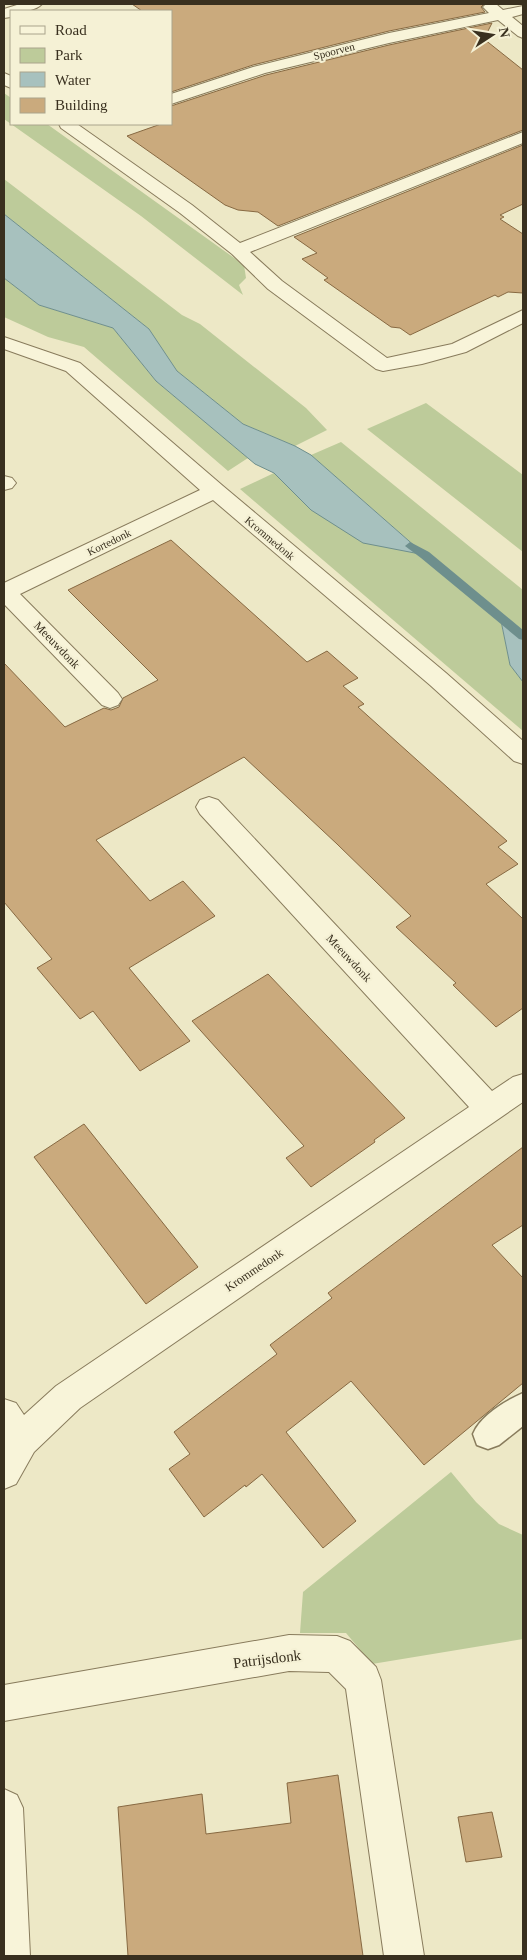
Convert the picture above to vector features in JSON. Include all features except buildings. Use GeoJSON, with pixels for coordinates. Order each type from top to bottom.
{"type":"FeatureCollection","features":[{"type":"Feature","properties":{"kind":"street"},"geometry":{"type":"LineString","coordinates":[[16,10],[34,4]]}},
{"type":"Feature","properties":{"kind":"street"},"geometry":{"type":"LineString","coordinates":[[494,9],[523,33]]}},
{"type":"Feature","properties":{"kind":"street","name":"Spoorven"},"geometry":{"type":"LineString","coordinates":[[172,99],[259,70],[494,9],[523,10]]}},
{"type":"Feature","properties":{"kind":"street"},"geometry":{"type":"LineString","coordinates":[[72,128],[92,125]]}},
{"type":"Feature","properties":{"kind":"street"},"geometry":{"type":"LineString","coordinates":[[72,128],[186,209],[238,250],[275,285],[383,365],[422,358],[458,348],[523,316]]}},
{"type":"Feature","properties":{"kind":"street"},"geometry":{"type":"LineString","coordinates":[[238,250],[523,137]]}},
{"type":"Feature","properties":{"kind":"street","name":"Krommedonk"},"geometry":{"type":"LineString","coordinates":[[4,342],[73,367],[523,754]]}},
{"type":"Feature","properties":{"kind":"street","name":"Kortedonk"},"geometry":{"type":"LineString","coordinates":[[4,592],[215,491]]}},
{"type":"Feature","properties":{"kind":"street","name":"Meeuwdonk"},"geometry":{"type":"LineString","coordinates":[[4,592],[110,699]]}},
{"type":"Feature","properties":{"kind":"street","name":"Meeuwdonk"},"geometry":{"type":"LineString","coordinates":[[208,807],[490,1109]]}},
{"type":"Feature","properties":{"kind":"street","name":"Krommedonk"},"geometry":{"type":"LineString","coordinates":[[4,1472],[13,1427],[68,1397],[523,1086]]}},
{"type":"Feature","properties":{"kind":"street","name":"Patrijsdonk"},"geometry":{"type":"LineString","coordinates":[[4,1702],[289,1653],[337,1654],[363,1680],[404,1956]]}},
{"type":"Feature","properties":{"kind":"street"},"geometry":{"type":"LineString","coordinates":[[4,1808],[10,1956]]}},
{"type":"Feature","properties":{"kind":"lane"},"geometry":{"type":"LineString","coordinates":[[488,1434],[523,1408]]}},
{"type":"Feature","properties":{"kind":"green space"},"geometry":{"type":"Polygon","coordinates":[[[4,93],[10,97],[10,123],[4,119],[4,93]]]}},
{"type":"Feature","properties":{"kind":"green space"},"geometry":{"type":"Polygon","coordinates":[[[12,125],[48,125],[244,265],[246,278],[239,285],[243,295],[141,216],[12,125]]]}},
{"type":"Feature","properties":{"kind":"green space"},"geometry":{"type":"Polygon","coordinates":[[[4,179],[182,315],[200,324],[306,408],[327,430],[295,446],[243,424],[177,371],[149,329],[4,214],[4,179]]]}},
{"type":"Feature","properties":{"kind":"green space"},"geometry":{"type":"Polygon","coordinates":[[[4,278],[39,305],[113,328],[156,381],[248,458],[228,471],[84,347],[48,337],[4,317],[4,278]]]}},
{"type":"Feature","properties":{"kind":"green space"},"geometry":{"type":"Polygon","coordinates":[[[426,403],[523,475],[523,552],[367,429],[426,403]]]}},
{"type":"Feature","properties":{"kind":"green space"},"geometry":{"type":"Polygon","coordinates":[[[341,442],[523,590],[523,635],[500,617],[510,665],[523,682],[523,731],[240,489],[274,473],[311,510],[424,554],[311,455],[341,442]]]}},
{"type":"Feature","properties":{"kind":"green space"},"geometry":{"type":"Polygon","coordinates":[[[451,1472],[476,1502],[499,1524],[523,1535],[523,1639],[372,1664],[346,1633],[300,1633],[303,1592],[451,1472]]]}},
{"type":"Feature","properties":{"kind":"water"},"geometry":{"type":"Polygon","coordinates":[[[4,214],[149,329],[177,371],[243,424],[295,446],[311,455],[425,555],[363,543],[311,510],[274,473],[255,464],[156,381],[113,328],[39,305],[4,278],[4,214]]]}},
{"type":"Feature","properties":{"kind":"water"},"geometry":{"type":"Polygon","coordinates":[[[500,616],[523,635],[523,682],[510,665],[500,616]]]}},
{"type":"Feature","properties":{"kind":"waterway"},"geometry":{"type":"LineString","coordinates":[[410,546],[425,555],[523,636]]}}]}
